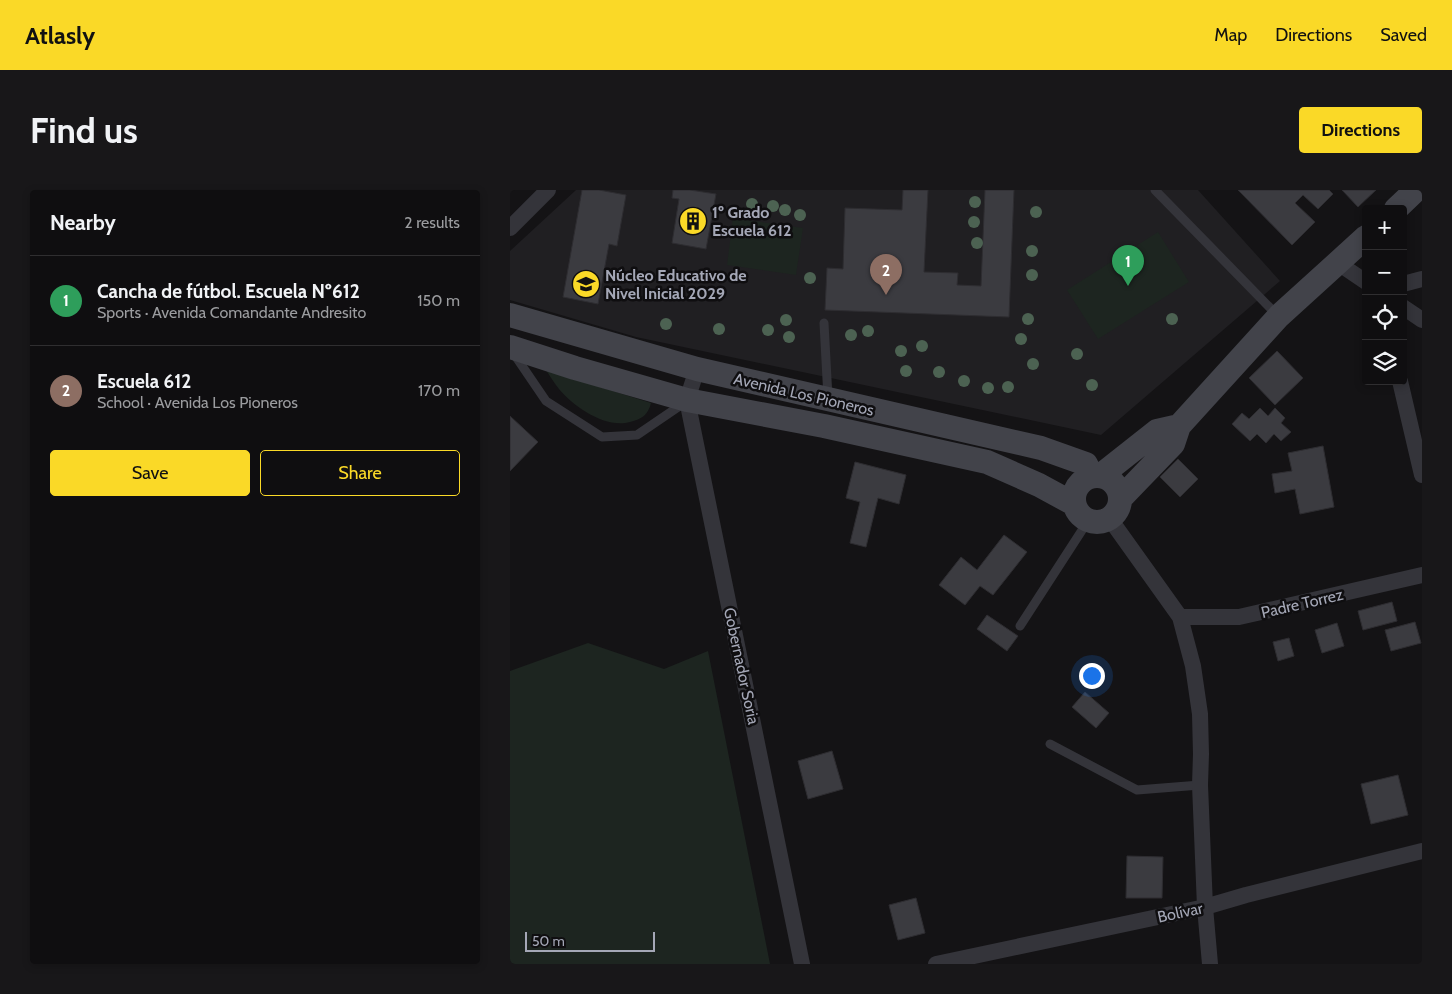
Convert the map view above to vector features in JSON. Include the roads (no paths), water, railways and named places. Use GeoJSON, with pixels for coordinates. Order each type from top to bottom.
{"type":"FeatureCollection","features":[{"type":"Feature","properties":{"kind":"main road"},"geometry":{"type":"LineString","coordinates":[[1400,205],[1416,190]]}},
{"type":"Feature","properties":{"kind":"main road"},"geometry":{"type":"LineString","coordinates":[[1120,498],[1173,444],[1179,426],[1279,316],[1362,241]]}},
{"type":"Feature","properties":{"kind":"main road","name":"Avenida Los Pioneros"},"geometry":{"type":"LineString","coordinates":[[510,315],[697,369],[1041,448],[1086,464],[1096,476]]}},
{"type":"Feature","properties":{"kind":"main road","name":"Avenida Los Pioneros"},"geometry":{"type":"LineString","coordinates":[[510,348],[687,400],[824,426],[987,462],[1040,485],[1091,515]]}},
{"type":"Feature","properties":{"kind":"main road"},"geometry":{"type":"LineString","coordinates":[[1096,476],[1112,481],[1116,486],[1120,498],[1118,510],[1091,515],[1076,490],[1080,484],[1096,476],[1157,431],[1179,426]]}},
{"type":"Feature","properties":{"kind":"street"},"geometry":{"type":"LineString","coordinates":[[510,228],[548,190]]}},
{"type":"Feature","properties":{"kind":"street"},"geometry":{"type":"LineString","coordinates":[[1338,263],[1362,279]]}},
{"type":"Feature","properties":{"kind":"street"},"geometry":{"type":"LineString","coordinates":[[1407,283],[1422,279]]}},
{"type":"Feature","properties":{"kind":"street"},"geometry":{"type":"LineString","coordinates":[[1407,310],[1422,320]]}},
{"type":"Feature","properties":{"kind":"street","name":"Gobernador Soria"},"geometry":{"type":"LineString","coordinates":[[697,369],[687,400],[802,964]]}},
{"type":"Feature","properties":{"kind":"street"},"geometry":{"type":"LineString","coordinates":[[1401,385],[1422,475]]}},
{"type":"Feature","properties":{"kind":"street"},"geometry":{"type":"LineString","coordinates":[[1091,515],[1180,617],[1193,666],[1200,714],[1200,785],[1205,907],[1210,964]]}},
{"type":"Feature","properties":{"kind":"street","name":"Padre Torrez"},"geometry":{"type":"LineString","coordinates":[[1180,617],[1239,617],[1422,575]]}},
{"type":"Feature","properties":{"kind":"street","name":"Bolívar"},"geometry":{"type":"LineString","coordinates":[[936,964],[1205,907],[1422,851]]}},
{"type":"Feature","properties":{"kind":"lane"},"geometry":{"type":"LineString","coordinates":[[1155,190],[1279,316]]}},
{"type":"Feature","properties":{"kind":"lane"},"geometry":{"type":"LineString","coordinates":[[824,323],[828,399]]}},
{"type":"Feature","properties":{"kind":"lane"},"geometry":{"type":"LineString","coordinates":[[510,348],[546,401],[602,437],[637,435],[687,400]]}},
{"type":"Feature","properties":{"kind":"lane"},"geometry":{"type":"LineString","coordinates":[[1020,626],[1091,515]]}},
{"type":"Feature","properties":{"kind":"lane"},"geometry":{"type":"LineString","coordinates":[[1050,744],[1137,790],[1200,785]]}},
{"type":"Feature","properties":{"kind":"place","name":"1º Grado Escuela 612"},"geometry":{"type":"Point","coordinates":[693,221]}},
{"type":"Feature","properties":{"kind":"place","name":"Núcleo Educativo de Nivel Inicial 2029"},"geometry":{"type":"Point","coordinates":[586,284]}},
{"type":"Feature","properties":{"kind":"place","name":"Cancha de fútbol. Escuela Nº612"},"geometry":{"type":"Point","coordinates":[1128,286]}},
{"type":"Feature","properties":{"kind":"place","name":"Escuela 612"},"geometry":{"type":"Point","coordinates":[886,295]}}]}
